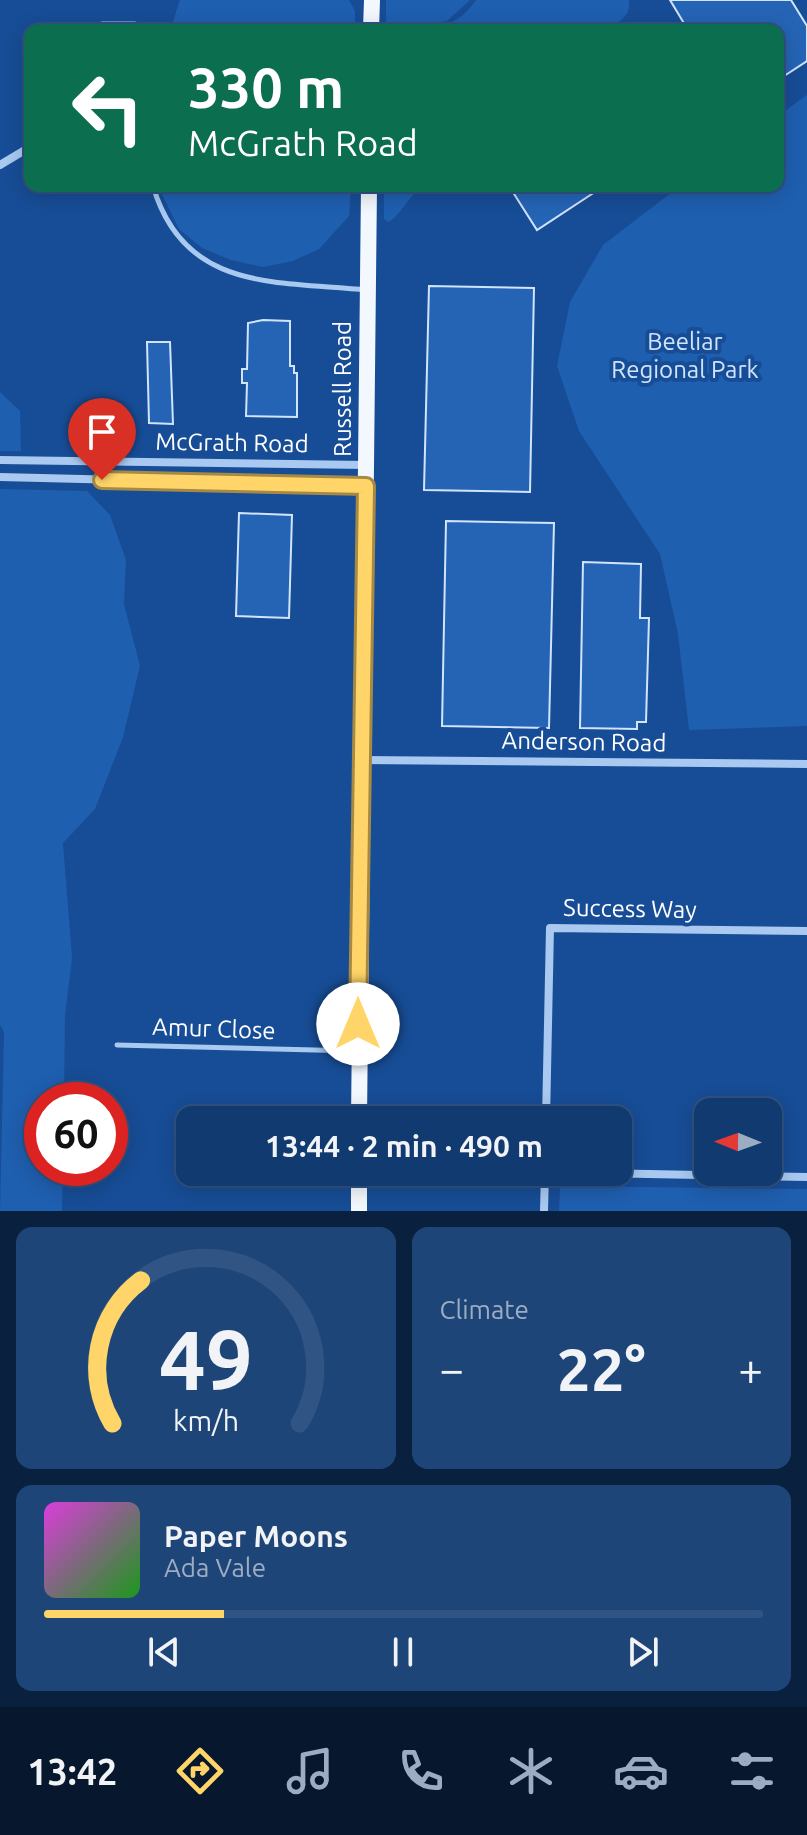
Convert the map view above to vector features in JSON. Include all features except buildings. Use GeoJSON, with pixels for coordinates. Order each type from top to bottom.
{"type":"FeatureCollection","features":[{"type":"Feature","properties":{"kind":"main road"},"geometry":{"type":"LineString","coordinates":[[371,24],[372,0]]}},
{"type":"Feature","properties":{"kind":"main road","name":"Russell Road"},"geometry":{"type":"LineString","coordinates":[[359,1106],[360,760],[369,192]]}},
{"type":"Feature","properties":{"kind":"main road"},"geometry":{"type":"LineString","coordinates":[[359,1186],[359,1211]]}},
{"type":"Feature","properties":{"kind":"street"},"geometry":{"type":"LineString","coordinates":[[0,165],[24,151]]}},
{"type":"Feature","properties":{"kind":"street","name":"McGrath Road"},"geometry":{"type":"LineString","coordinates":[[0,460],[366,465]]}},
{"type":"Feature","properties":{"kind":"street","name":"McGrath Road"},"geometry":{"type":"LineString","coordinates":[[0,477],[366,486]]}},
{"type":"Feature","properties":{"kind":"street","name":"Anderson Road"},"geometry":{"type":"LineString","coordinates":[[360,760],[807,764]]}},
{"type":"Feature","properties":{"kind":"street","name":"Success Way"},"geometry":{"type":"LineString","coordinates":[[546,1106],[550,928],[807,931]]}},
{"type":"Feature","properties":{"kind":"street"},"geometry":{"type":"LineString","coordinates":[[632,1174],[807,1177]]}},
{"type":"Feature","properties":{"kind":"street"},"geometry":{"type":"LineString","coordinates":[[544,1211],[545,1186]]}},
{"type":"Feature","properties":{"kind":"lane"},"geometry":{"type":"LineString","coordinates":[[102,24],[135,24]]}},
{"type":"Feature","properties":{"kind":"lane"},"geometry":{"type":"LineString","coordinates":[[156,192],[172,228],[204,262],[226,273],[368,290]]}},
{"type":"Feature","properties":{"kind":"lane","name":"Amur Close"},"geometry":{"type":"LineString","coordinates":[[117,1045],[358,1051]]}},
{"type":"Feature","properties":{"kind":"green space"},"geometry":{"type":"Polygon","coordinates":[[[180,0],[349,0],[355,11],[355,24],[172,24],[180,0]]]}},
{"type":"Feature","properties":{"kind":"green space"},"geometry":{"type":"Polygon","coordinates":[[[386,0],[470,0],[447,21],[386,24],[386,0]]]}},
{"type":"Feature","properties":{"kind":"green space"},"geometry":{"type":"Polygon","coordinates":[[[476,0],[629,0],[628,11],[615,24],[446,24],[465,13],[476,0]]]}},
{"type":"Feature","properties":{"kind":"green space","name":"Beeliar Regional Park"},"geometry":{"type":"Polygon","coordinates":[[[807,95],[807,726],[689,730],[678,634],[660,554],[579,431],[557,366],[570,302],[603,245],[672,192],[784,192],[784,112],[807,95]]]}},
{"type":"Feature","properties":{"kind":"green space"},"geometry":{"type":"Polygon","coordinates":[[[161,192],[351,192],[349,216],[319,249],[293,261],[263,267],[231,260],[202,248],[179,229],[161,192]]]}},
{"type":"Feature","properties":{"kind":"green space"},"geometry":{"type":"Polygon","coordinates":[[[384,192],[416,192],[389,222],[384,219],[384,192]]]}},
{"type":"Feature","properties":{"kind":"green space"},"geometry":{"type":"Polygon","coordinates":[[[0,392],[20,411],[21,451],[0,451],[0,392]]]}},
{"type":"Feature","properties":{"kind":"green space"},"geometry":{"type":"Polygon","coordinates":[[[0,489],[87,491],[110,515],[126,560],[124,604],[140,666],[123,737],[95,809],[63,843],[72,958],[65,1015],[64,1082],[24,1082],[24,1186],[63,1186],[62,1211],[0,1211],[4,1032],[0,1025],[0,489]]]}},
{"type":"Feature","properties":{"kind":"green space"},"geometry":{"type":"Polygon","coordinates":[[[560,1186],[807,1189],[807,1211],[559,1211],[560,1186]]]}},
{"type":"Feature","properties":{"kind":"route"},"geometry":{"type":"LineString","coordinates":[[102,480],[253,481],[366,486],[361,641],[358,1024]]}}]}
